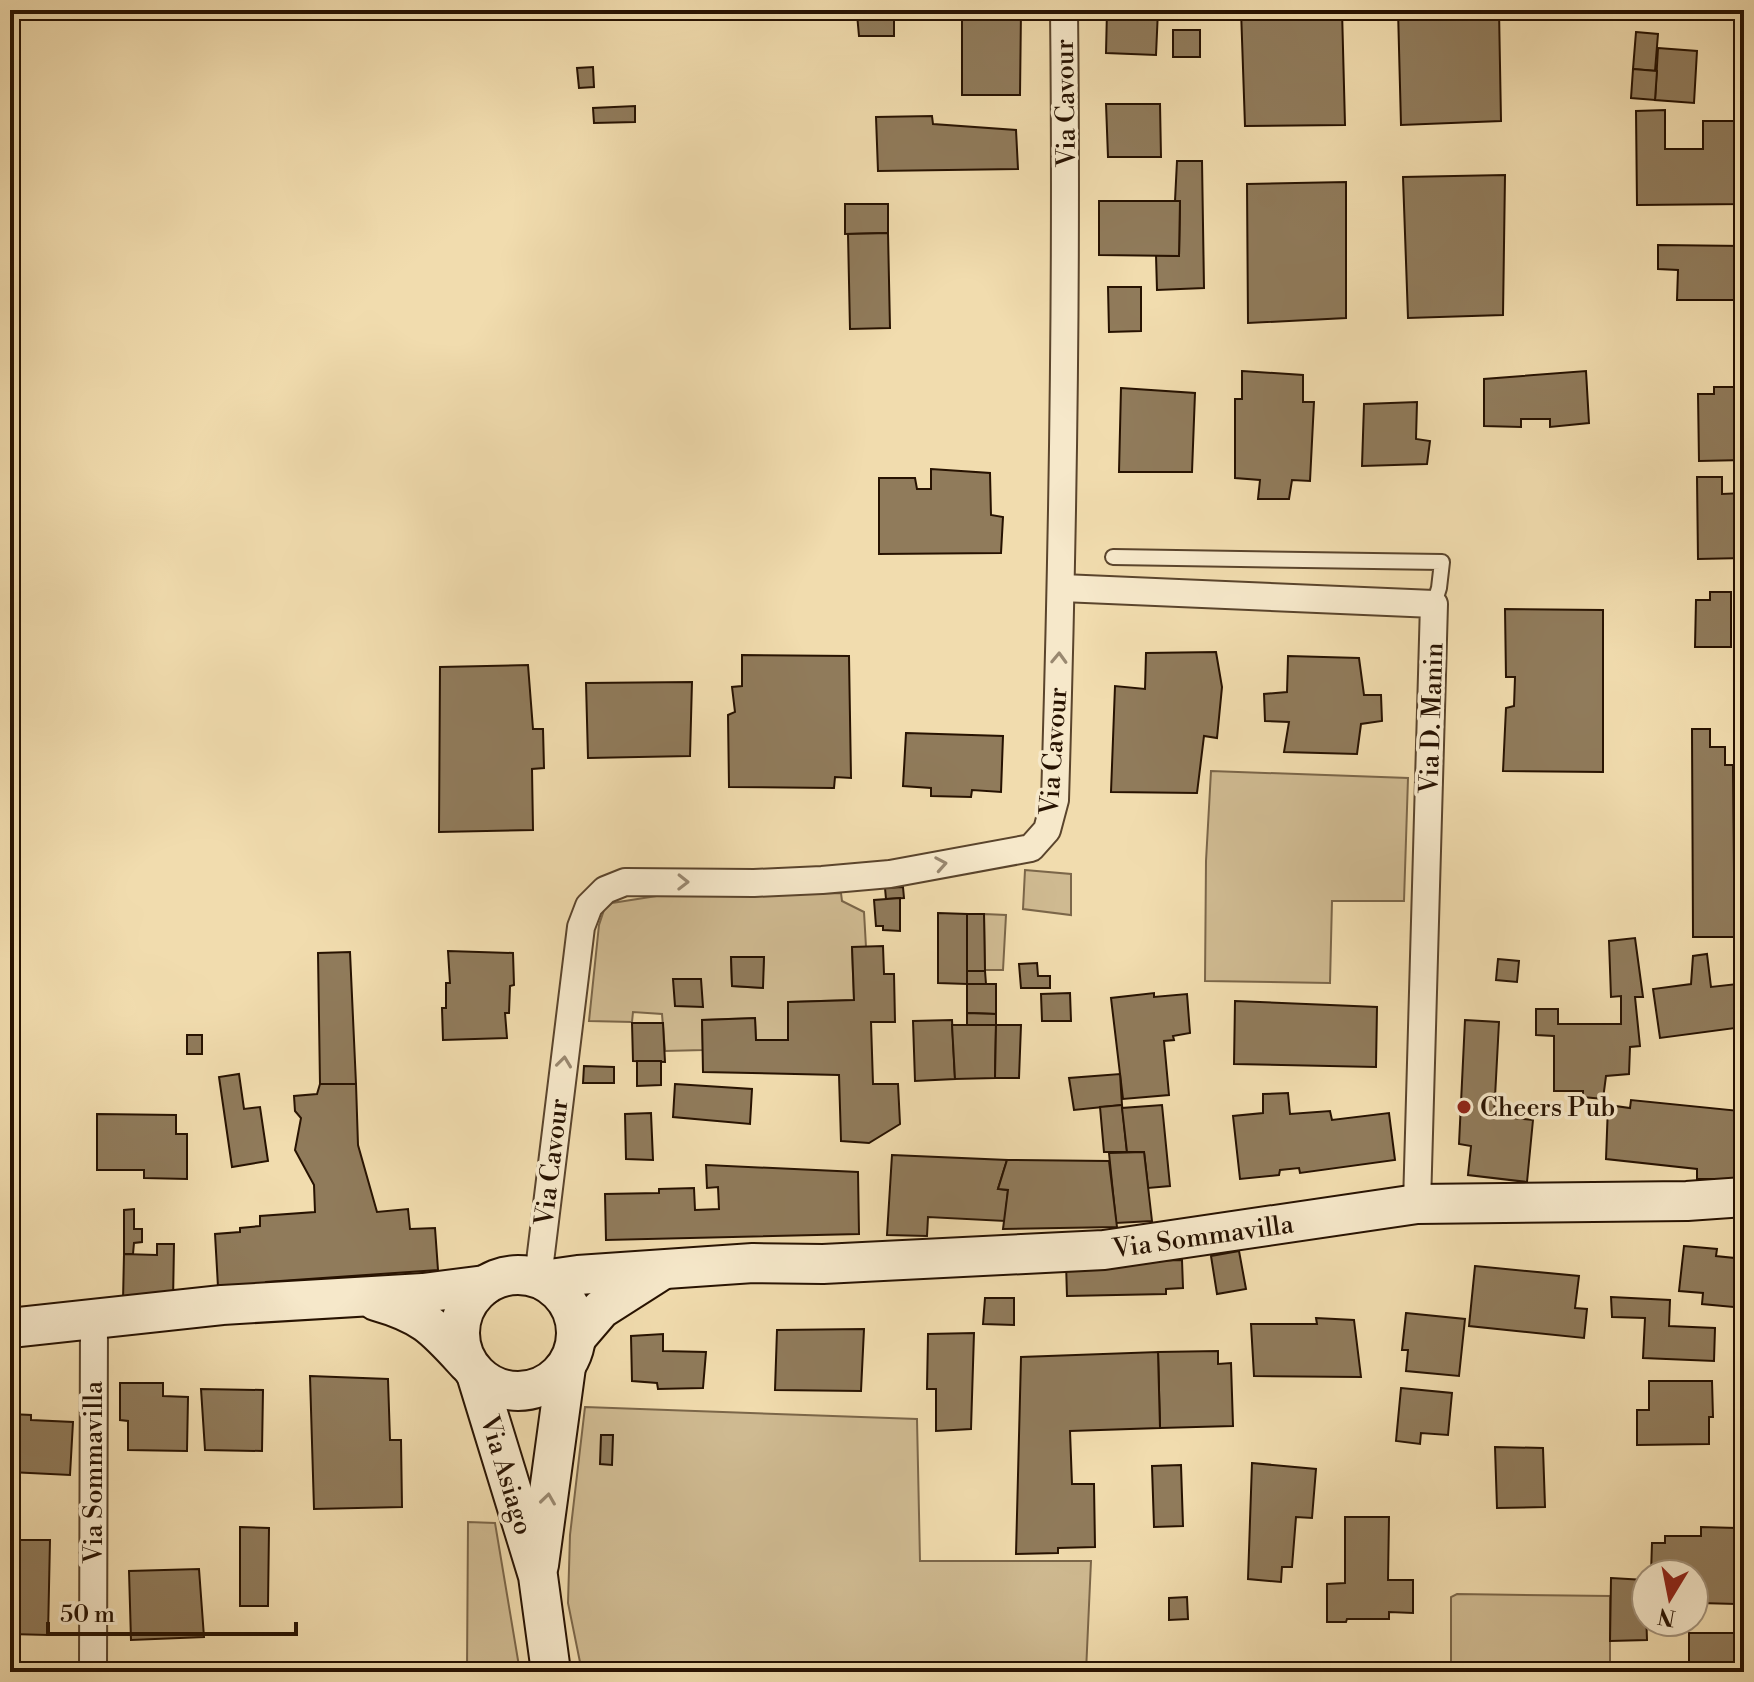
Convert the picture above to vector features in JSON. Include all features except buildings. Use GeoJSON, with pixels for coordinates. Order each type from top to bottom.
{"type":"FeatureCollection","features":[{"type":"Feature","properties":{"kind":"main road","name":"Via Sommavilla"},"geometry":{"type":"LineString","coordinates":[[10,1328],[222,1305],[423,1293],[485,1285],[510,1275],[540,1279],[753,1263],[823,1264],[1104,1250],[1417,1204],[1687,1201],[1744,1197]]}},
{"type":"Feature","properties":{"kind":"main road","name":"Via Sommavilla"},"geometry":{"type":"LineString","coordinates":[[362,1297],[399,1307],[432,1324],[472,1369],[497,1388],[523,1392],[547,1384],[601,1309],[661,1271]]}},
{"type":"Feature","properties":{"kind":"main road"},"geometry":{"type":"LineString","coordinates":[[540,1279],[562,1294],[569,1304],[576,1325],[572,1352]]}},
{"type":"Feature","properties":{"kind":"main road"},"geometry":{"type":"LineString","coordinates":[[472,1369],[461,1344],[461,1322],[470,1301],[485,1285]]}},
{"type":"Feature","properties":{"kind":"main road","name":"Via Asiago"},"geometry":{"type":"LineString","coordinates":[[538,1576],[572,1352]]}},
{"type":"Feature","properties":{"kind":"main road","name":"Via Asiago"},"geometry":{"type":"LineString","coordinates":[[472,1369],[538,1576],[551,1672]]}},
{"type":"Feature","properties":{"kind":"street","name":"Via Cavour"},"geometry":{"type":"LineString","coordinates":[[540,1279],[581,927],[589,906],[605,890],[625,882],[754,883],[890,874],[1031,848],[1047,830],[1055,800],[1062,588],[1067,259],[1064,10]]}},
{"type":"Feature","properties":{"kind":"street","name":"Via D. Manin"},"geometry":{"type":"LineString","coordinates":[[1062,588],[1434,604],[1417,1204]]}},
{"type":"Feature","properties":{"kind":"street","name":"Via Sommavilla"},"geometry":{"type":"LineString","coordinates":[[93,1672],[94,1320]]}},
{"type":"Feature","properties":{"kind":"lane"},"geometry":{"type":"LineString","coordinates":[[1113,557],[1442,562],[1434,604]]}},
{"type":"Feature","properties":{"kind":"shaded area"},"geometry":{"type":"Polygon","coordinates":[[[10,71],[20,376],[10,376],[10,71]]]}},
{"type":"Feature","properties":{"kind":"shaded area"},"geometry":{"type":"Polygon","coordinates":[[[1211,771],[1408,778],[1404,901],[1332,901],[1330,983],[1205,981],[1206,861],[1211,771]]]}},
{"type":"Feature","properties":{"kind":"shaded area"},"geometry":{"type":"Polygon","coordinates":[[[1025,870],[1071,874],[1071,915],[1023,909],[1025,870]]]}},
{"type":"Feature","properties":{"kind":"shaded area"},"geometry":{"type":"Polygon","coordinates":[[[841,893],[842,901],[864,912],[866,947],[852,948],[854,1000],[789,1002],[788,1040],[756,1040],[755,1018],[702,1020],[703,1050],[665,1051],[662,1014],[633,1012],[632,1022],[589,1021],[599,925],[604,910],[612,903],[663,895],[841,893]],[[731,957],[732,986],[762,988],[764,957],[731,957]]]}},
{"type":"Feature","properties":{"kind":"shaded area"},"geometry":{"type":"Polygon","coordinates":[[[984,914],[1006,915],[1003,970],[985,970],[984,914]]]}},
{"type":"Feature","properties":{"kind":"shaded area"},"geometry":{"type":"Polygon","coordinates":[[[585,1407],[917,1419],[920,1561],[1091,1561],[1086,1672],[582,1672],[568,1603],[570,1535],[585,1407]]]}},
{"type":"Feature","properties":{"kind":"shaded area"},"geometry":{"type":"Polygon","coordinates":[[[468,1522],[495,1523],[520,1672],[467,1672],[468,1522]]]}},
{"type":"Feature","properties":{"kind":"shaded area"},"geometry":{"type":"Polygon","coordinates":[[[1457,1594],[1610,1596],[1610,1672],[1451,1672],[1451,1597],[1457,1594]]]}},
{"type":"Feature","properties":{"kind":"place","name":"Cheers Pub"},"geometry":{"type":"Point","coordinates":[1464,1107]}}]}
